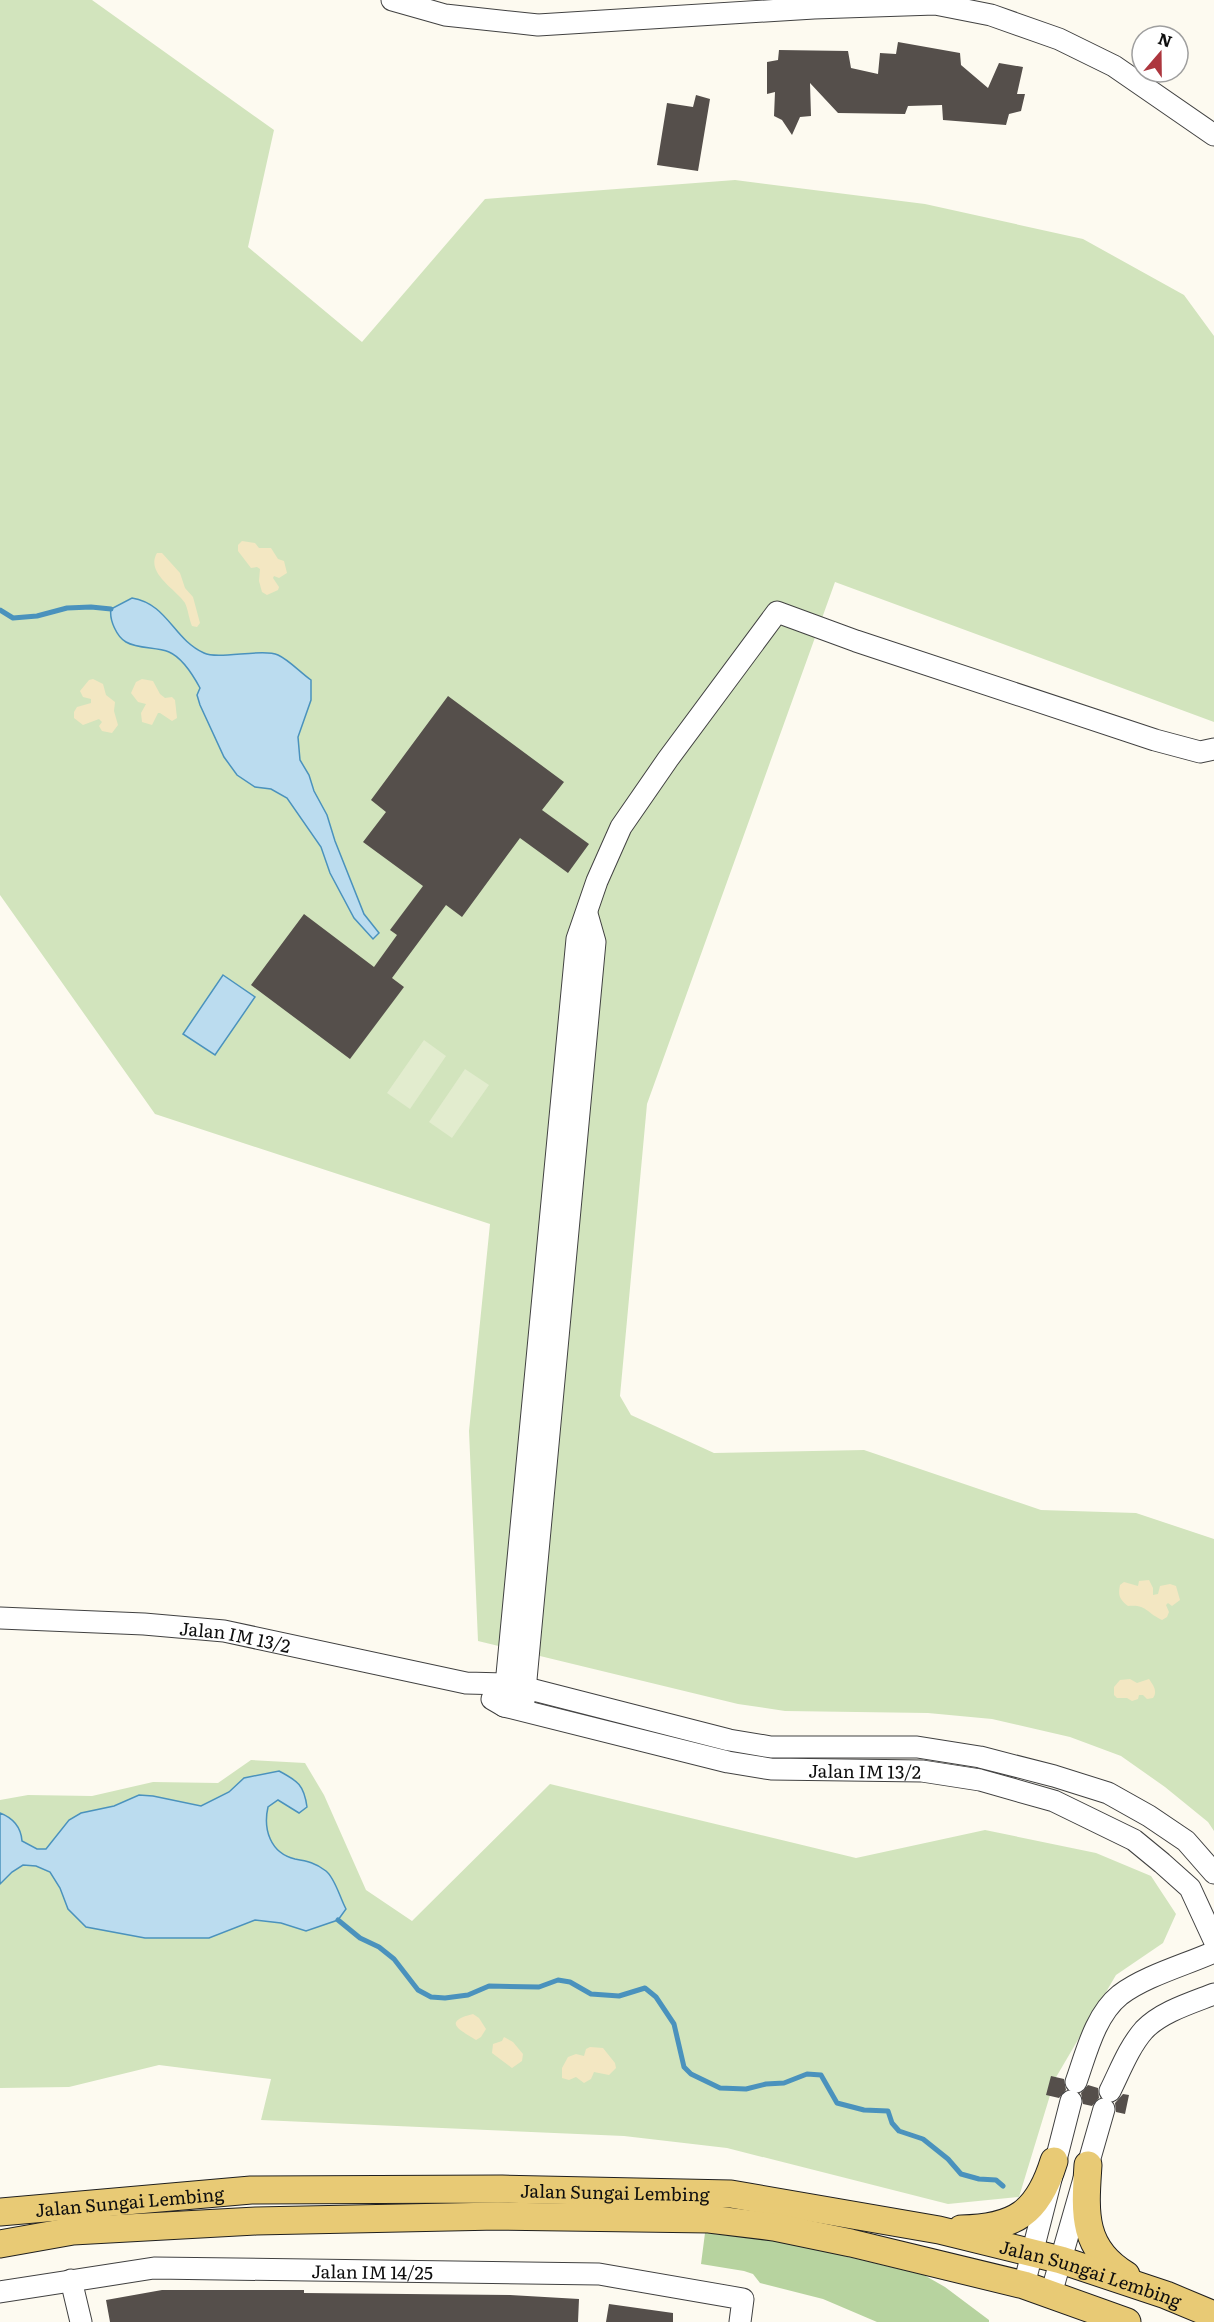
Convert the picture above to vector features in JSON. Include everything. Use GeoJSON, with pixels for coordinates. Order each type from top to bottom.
{"type":"FeatureCollection","features":[{"type":"Feature","properties":{"kind":"main road"},"geometry":{"type":"LineString","coordinates":[[939,2230],[989,2228],[1012,2220],[1033,2205],[1047,2184],[1054,2161]]}},
{"type":"Feature","properties":{"kind":"main road"},"geometry":{"type":"LineString","coordinates":[[1088,2165],[1085,2206],[1090,2231],[1100,2254],[1111,2266],[1166,2295]]}},
{"type":"Feature","properties":{"kind":"main road","name":"Jalan Sungai Lembing"},"geometry":{"type":"LineString","coordinates":[[0,2211],[251,2190],[502,2189],[731,2194],[939,2230],[1061,2260],[1166,2295],[1214,2315]]}},
{"type":"Feature","properties":{"kind":"main road","name":"Jalan Sungai Lembing"},"geometry":{"type":"LineString","coordinates":[[0,2244],[74,2231],[256,2221],[498,2216],[709,2219],[774,2227],[851,2243],[1024,2285],[1127,2322]]}},
{"type":"Feature","properties":{"kind":"street"},"geometry":{"type":"LineString","coordinates":[[392,0],[445,15],[492,22],[538,25],[814,8],[935,4],[991,15],[1059,39],[1114,66],[1214,135]]}},
{"type":"Feature","properties":{"kind":"street"},"geometry":{"type":"LineString","coordinates":[[513,1708],[565,1158],[595,942],[587,914],[597,881],[621,827],[675,750],[777,612],[856,641],[1155,740],[1200,752],[1214,749]]}},
{"type":"Feature","properties":{"kind":"street","name":"Jalan IM 13/2"},"geometry":{"type":"LineString","coordinates":[[0,1618],[144,1624],[224,1632],[466,1683],[516,1686],[740,1742],[771,1747],[917,1747],[980,1757],[1054,1776],[1108,1794],[1149,1816],[1186,1841],[1214,1873]]}},
{"type":"Feature","properties":{"kind":"street","name":"Jalan IM 13/2"},"geometry":{"type":"LineString","coordinates":[[466,1683],[513,1708],[728,1762],[771,1769],[922,1771],[980,1780],[1054,1801],[1134,1839],[1162,1863],[1190,1888],[1214,1940]]}},
{"type":"Feature","properties":{"kind":"street"},"geometry":{"type":"LineString","coordinates":[[1024,2285],[1073,2091],[1092,2037],[1107,2010],[1119,1996],[1141,1983],[1214,1952]]}},
{"type":"Feature","properties":{"kind":"street"},"geometry":{"type":"LineString","coordinates":[[1051,2294],[1107,2100],[1127,2057],[1145,2030],[1183,2006],[1214,1994]]}},
{"type":"Feature","properties":{"kind":"street","name":"Jalan IM 14/25"},"geometry":{"type":"LineString","coordinates":[[0,2292],[154,2268],[599,2274],[743,2299],[740,2322]]}},
{"type":"Feature","properties":{"kind":"street"},"geometry":{"type":"LineString","coordinates":[[70,2280],[81,2322]]}},
{"type":"Feature","properties":{"kind":"green space"},"geometry":{"type":"Polygon","coordinates":[[[0,0],[92,0],[274,130],[248,247],[362,342],[485,199],[735,180],[925,204],[1083,239],[1184,295],[1214,336],[1214,722],[835,582],[647,1104],[620,1396],[631,1415],[714,1453],[864,1450],[1041,1510],[1136,1513],[1214,1539],[1214,1831],[1208,1822],[1165,1787],[1121,1756],[1070,1737],[992,1719],[928,1713],[785,1711],[738,1704],[478,1641],[469,1431],[490,1224],[155,1114],[0,895],[0,0]]]}},
{"type":"Feature","properties":{"kind":"green space"},"geometry":{"type":"Polygon","coordinates":[[[424,1040],[446,1056],[410,1109],[387,1093],[424,1040]]]}},
{"type":"Feature","properties":{"kind":"green space"},"geometry":{"type":"Polygon","coordinates":[[[465,1069],[489,1085],[452,1138],[429,1122],[465,1069]]]}},
{"type":"Feature","properties":{"kind":"green space"},"geometry":{"type":"Polygon","coordinates":[[[251,1760],[305,1763],[324,1795],[366,1890],[412,1921],[550,1784],[856,1858],[985,1830],[1096,1853],[1151,1876],[1176,1914],[1163,1943],[1116,1975],[1055,2079],[1019,2197],[948,2204],[727,2148],[624,2136],[261,2120],[271,2079],[159,2065],[69,2087],[0,2088],[0,1800],[28,1795],[92,1796],[153,1782],[218,1783],[251,1760]]]}},
{"type":"Feature","properties":{"kind":"green space"},"geometry":{"type":"Polygon","coordinates":[[[705,2233],[782,2241],[924,2275],[945,2287],[989,2322],[877,2322],[823,2299],[760,2283],[753,2274],[744,2271],[701,2264],[705,2233]]]}},
{"type":"Feature","properties":{"kind":"sand"},"geometry":{"type":"Polygon","coordinates":[[[242,541],[255,543],[259,548],[271,548],[278,559],[284,561],[287,573],[279,578],[274,576],[273,578],[279,587],[278,590],[267,595],[262,592],[259,581],[260,569],[251,568],[238,551],[238,545],[242,541]]]}},
{"type":"Feature","properties":{"kind":"sand"},"geometry":{"type":"Polygon","coordinates":[[[157,553],[162,553],[180,573],[185,588],[193,597],[200,623],[197,627],[192,626],[185,603],[158,574],[154,560],[157,553]]]}},
{"type":"Feature","properties":{"kind":"sand"},"geometry":{"type":"Polygon","coordinates":[[[93,679],[103,684],[106,695],[115,702],[114,711],[118,725],[112,733],[102,731],[99,726],[102,722],[99,719],[83,725],[74,718],[77,707],[91,703],[91,699],[83,697],[80,691],[89,680],[93,679]]]}},
{"type":"Feature","properties":{"kind":"sand"},"geometry":{"type":"Polygon","coordinates":[[[142,679],[153,681],[160,694],[165,698],[172,697],[175,700],[177,718],[172,721],[158,713],[152,725],[142,722],[141,713],[146,704],[138,702],[131,693],[136,682],[142,679]]]}},
{"type":"Feature","properties":{"kind":"sand"},"geometry":{"type":"Polygon","coordinates":[[[1149,1580],[1153,1588],[1153,1595],[1158,1594],[1160,1586],[1170,1584],[1176,1586],[1180,1600],[1172,1606],[1168,1603],[1166,1605],[1169,1612],[1162,1620],[1143,1608],[1128,1606],[1120,1597],[1120,1585],[1124,1582],[1138,1586],[1139,1581],[1149,1580]]]}},
{"type":"Feature","properties":{"kind":"sand"},"geometry":{"type":"Polygon","coordinates":[[[1130,1679],[1137,1683],[1149,1679],[1155,1690],[1153,1698],[1147,1699],[1139,1695],[1138,1699],[1132,1701],[1127,1698],[1117,1698],[1114,1695],[1114,1687],[1120,1680],[1130,1679]]]}},
{"type":"Feature","properties":{"kind":"sand"},"geometry":{"type":"Polygon","coordinates":[[[473,2014],[479,2018],[486,2029],[476,2040],[460,2030],[456,2023],[463,2017],[473,2014]]]}},
{"type":"Feature","properties":{"kind":"sand"},"geometry":{"type":"Polygon","coordinates":[[[504,2037],[513,2042],[523,2054],[522,2061],[512,2068],[492,2053],[493,2044],[502,2041],[504,2037]]]}},
{"type":"Feature","properties":{"kind":"sand"},"geometry":{"type":"Polygon","coordinates":[[[603,2048],[615,2063],[616,2068],[609,2075],[594,2072],[591,2079],[584,2083],[576,2077],[569,2080],[562,2078],[562,2068],[568,2057],[576,2054],[584,2056],[586,2049],[603,2048]]]}},
{"type":"Feature","properties":{"kind":"water"},"geometry":{"type":"Polygon","coordinates":[[[132,598],[154,607],[193,647],[204,653],[219,655],[271,653],[286,660],[311,680],[311,700],[298,737],[300,760],[327,815],[364,914],[379,933],[373,939],[354,918],[330,873],[321,847],[287,798],[271,789],[255,787],[237,775],[224,757],[200,705],[197,695],[200,688],[187,667],[169,652],[131,644],[117,632],[112,623],[111,609],[132,598]]]}},
{"type":"Feature","properties":{"kind":"water"},"geometry":{"type":"Polygon","coordinates":[[[223,975],[255,997],[215,1055],[183,1034],[223,975]]]}},
{"type":"Feature","properties":{"kind":"water"},"geometry":{"type":"Polygon","coordinates":[[[279,1771],[299,1784],[307,1807],[299,1813],[278,1800],[268,1807],[267,1824],[270,1839],[274,1846],[286,1856],[315,1864],[329,1874],[346,1909],[338,1920],[306,1931],[281,1923],[255,1920],[209,1938],[145,1938],[86,1927],[68,1909],[60,1888],[50,1872],[36,1866],[23,1865],[0,1884],[0,1813],[16,1824],[22,1841],[37,1849],[46,1849],[69,1820],[81,1813],[114,1806],[139,1795],[201,1806],[229,1792],[244,1778],[279,1771]]]}},
{"type":"Feature","properties":{"kind":"building"},"geometry":{"type":"Polygon","coordinates":[[[898,42],[960,53],[961,65],[988,88],[999,63],[1023,67],[1017,94],[1025,94],[1021,111],[1009,114],[1006,125],[943,120],[942,105],[908,106],[905,114],[838,113],[810,83],[811,116],[800,117],[792,135],[782,120],[774,116],[775,92],[767,94],[767,62],[778,60],[779,50],[848,51],[851,68],[878,74],[880,53],[896,54],[898,42]]]}},
{"type":"Feature","properties":{"kind":"building"},"geometry":{"type":"Polygon","coordinates":[[[696,95],[710,99],[698,171],[657,165],[667,103],[693,107],[696,95]]]}},
{"type":"Feature","properties":{"kind":"building"},"geometry":{"type":"Polygon","coordinates":[[[448,696],[564,782],[542,810],[589,844],[568,873],[520,838],[462,917],[446,905],[392,978],[404,987],[350,1059],[251,985],[304,914],[374,967],[397,935],[390,930],[423,886],[363,842],[386,812],[371,800],[448,696]]]}},
{"type":"Feature","properties":{"kind":"building"},"geometry":{"type":"Polygon","coordinates":[[[1051,2076],[1064,2079],[1066,2090],[1059,2098],[1046,2095],[1051,2076]]]}},
{"type":"Feature","properties":{"kind":"building"},"geometry":{"type":"Polygon","coordinates":[[[1088,2085],[1098,2088],[1099,2098],[1092,2106],[1083,2104],[1081,2093],[1088,2085]]]}},
{"type":"Feature","properties":{"kind":"building"},"geometry":{"type":"Polygon","coordinates":[[[1123,2094],[1129,2095],[1125,2114],[1116,2112],[1115,2103],[1123,2094]]]}},
{"type":"Feature","properties":{"kind":"building"},"geometry":{"type":"Polygon","coordinates":[[[162,2290],[304,2290],[304,2293],[510,2295],[579,2299],[578,2322],[110,2322],[106,2300],[162,2290]]]}},
{"type":"Feature","properties":{"kind":"building"},"geometry":{"type":"Polygon","coordinates":[[[609,2304],[673,2313],[673,2322],[606,2322],[609,2304]]]}},
{"type":"Feature","properties":{"kind":"waterway"},"geometry":{"type":"LineString","coordinates":[[0,610],[13,618],[37,616],[67,608],[111,609]]}},
{"type":"Feature","properties":{"kind":"waterway"},"geometry":{"type":"LineString","coordinates":[[338,1920],[360,1938],[379,1947],[394,1959],[418,1990],[431,1997],[468,1995],[489,1986],[539,1987],[558,1980],[570,1982],[591,1994],[619,1996],[645,1988],[656,1997],[674,2024],[684,2067],[691,2074],[720,2088],[746,2089],[766,2084],[784,2083],[807,2074],[821,2075],[837,2103],[864,2110],[888,2111],[892,2123],[899,2131],[923,2139],[948,2159],[961,2174],[979,2179],[996,2180],[1003,2186]]}}]}
